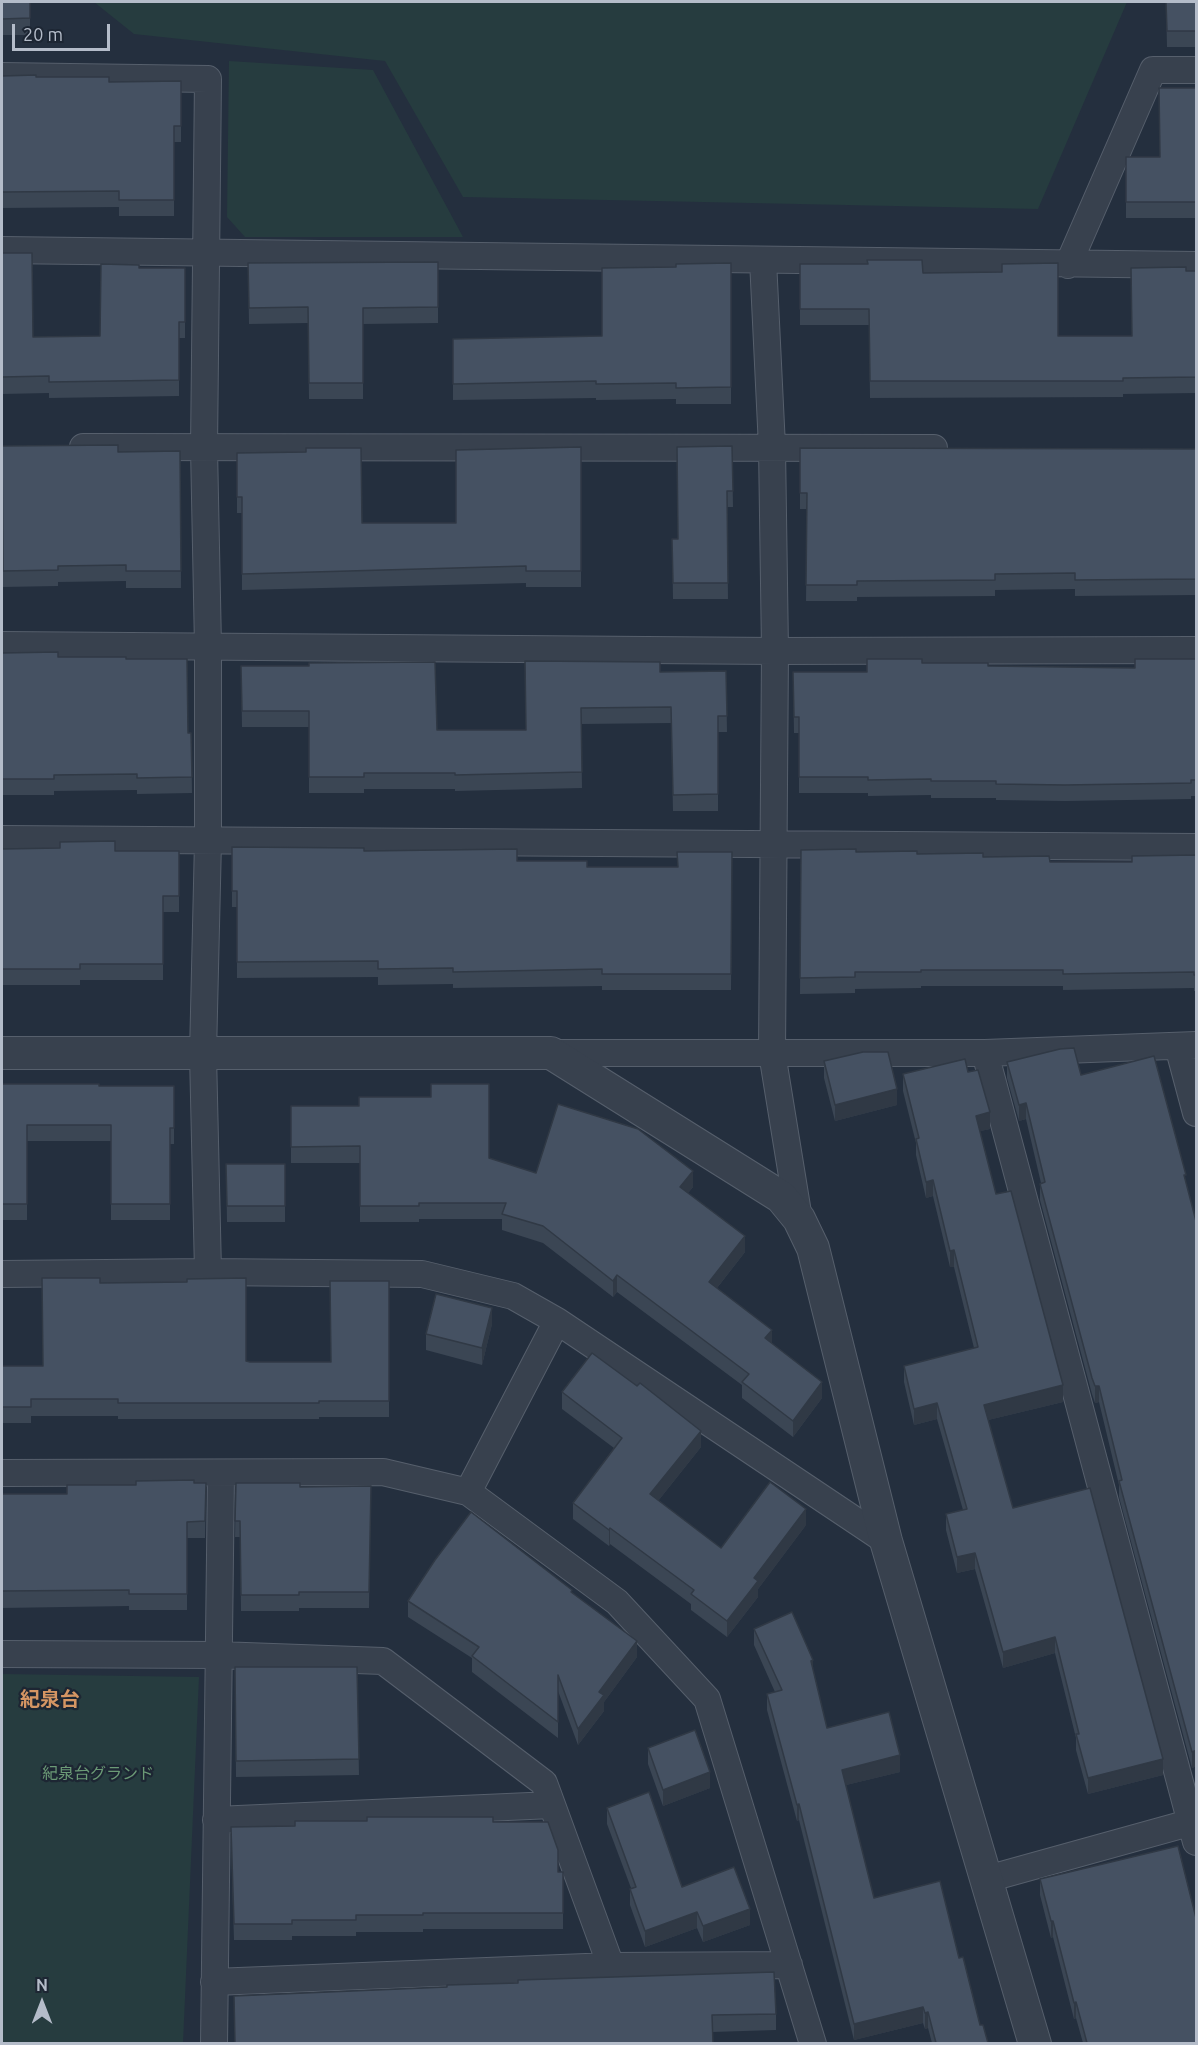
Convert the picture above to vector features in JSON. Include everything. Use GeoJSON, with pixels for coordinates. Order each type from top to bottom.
{"type":"FeatureCollection","features":[{"type":"Feature","properties":{"kind":"street"},"geometry":{"type":"LineString","coordinates":[[1068,265],[1153,70],[1197,70]]}},
{"type":"Feature","properties":{"kind":"street"},"geometry":{"type":"LineString","coordinates":[[2,76],[208,79],[204,448],[208,647],[208,841],[203,1054],[208,1272]]}},
{"type":"Feature","properties":{"kind":"street"},"geometry":{"type":"LineString","coordinates":[[2,250],[1197,265]]}},
{"type":"Feature","properties":{"kind":"street"},"geometry":{"type":"LineString","coordinates":[[763,260],[772,447],[775,651],[772,1053],[799,1219]]}},
{"type":"Feature","properties":{"kind":"street"},"geometry":{"type":"LineString","coordinates":[[61,447],[961,448]]}},
{"type":"Feature","properties":{"kind":"street"},"geometry":{"type":"LineString","coordinates":[[2,645],[775,651],[1197,650]]}},
{"type":"Feature","properties":{"kind":"street"},"geometry":{"type":"LineString","coordinates":[[2,839],[1197,847]]}},
{"type":"Feature","properties":{"kind":"street"},"geometry":{"type":"LineString","coordinates":[[2,1053],[985,1053],[1187,1046],[1197,1113]]}},
{"type":"Feature","properties":{"kind":"street"},"geometry":{"type":"LineString","coordinates":[[551,1053],[781,1197],[799,1219],[813,1248],[886,1541],[1035,2043]]}},
{"type":"Feature","properties":{"kind":"street"},"geometry":{"type":"LineString","coordinates":[[985,1053],[1195,1828],[987,1879]]}},
{"type":"Feature","properties":{"kind":"street"},"geometry":{"type":"LineString","coordinates":[[2,1274],[208,1272],[422,1274],[513,1296],[557,1321],[886,1541]]}},
{"type":"Feature","properties":{"kind":"street"},"geometry":{"type":"LineString","coordinates":[[468,1492],[557,1321]]}},
{"type":"Feature","properties":{"kind":"street"},"geometry":{"type":"LineString","coordinates":[[2,1473],[383,1472],[468,1492],[617,1602],[707,1699],[813,2043]]}},
{"type":"Feature","properties":{"kind":"street"},"geometry":{"type":"LineString","coordinates":[[214,2043],[221,1474]]}},
{"type":"Feature","properties":{"kind":"street"},"geometry":{"type":"LineString","coordinates":[[2,1654],[218,1655],[383,1661],[544,1784],[611,1966]]}},
{"type":"Feature","properties":{"kind":"street"},"geometry":{"type":"LineString","coordinates":[[216,1820],[552,1805]]}},
{"type":"Feature","properties":{"kind":"street"},"geometry":{"type":"LineString","coordinates":[[214,1982],[611,1966],[789,1965]]}},
{"type":"Feature","properties":{"kind":"green space"},"geometry":{"type":"Polygon","coordinates":[[[94,2],[1127,2],[1038,209],[463,197],[385,61],[134,34],[94,2]]]}},
{"type":"Feature","properties":{"kind":"green space"},"geometry":{"type":"Polygon","coordinates":[[[229,61],[373,70],[463,237],[245,237],[227,217],[229,61]]]}},
{"type":"Feature","properties":{"kind":"green space","name":"紀泉台グランド"},"geometry":{"type":"Polygon","coordinates":[[[2,1674],[199,1677],[183,2043],[2,2043],[2,1674]]]}},
{"type":"Feature","properties":{"kind":"building"},"geometry":{"type":"Polygon","coordinates":[[[2,2],[30,2],[30,18],[2,19],[2,2]]]}},
{"type":"Feature","properties":{"kind":"building"},"geometry":{"type":"Polygon","coordinates":[[[1166,2],[1197,2],[1197,31],[1167,31],[1166,2]]]}},
{"type":"Feature","properties":{"kind":"building"},"geometry":{"type":"Polygon","coordinates":[[[36,75],[36,77],[109,77],[109,82],[181,81],[181,126],[174,126],[174,200],[119,200],[119,191],[2,192],[2,76],[36,75]]]}},
{"type":"Feature","properties":{"kind":"building"},"geometry":{"type":"Polygon","coordinates":[[[1159,88],[1197,88],[1197,202],[1126,202],[1126,157],[1160,157],[1159,88]]]}},
{"type":"Feature","properties":{"kind":"building"},"geometry":{"type":"Polygon","coordinates":[[[2,253],[32,253],[33,337],[100,336],[101,264],[139,265],[139,268],[185,268],[185,322],[179,322],[179,380],[49,382],[49,376],[2,377],[2,253]]]}},
{"type":"Feature","properties":{"kind":"building"},"geometry":{"type":"Polygon","coordinates":[[[867,260],[922,260],[923,273],[1002,272],[1002,264],[1058,263],[1058,336],[1132,336],[1131,268],[1186,267],[1186,271],[1197,271],[1197,377],[1123,378],[1123,381],[870,381],[869,309],[800,309],[800,264],[868,264],[867,260]]]}},
{"type":"Feature","properties":{"kind":"building"},"geometry":{"type":"Polygon","coordinates":[[[438,262],[438,307],[363,308],[363,383],[309,383],[308,307],[249,308],[248,263],[438,262]]]}},
{"type":"Feature","properties":{"kind":"building"},"geometry":{"type":"Polygon","coordinates":[[[731,263],[731,387],[676,388],[676,383],[596,384],[596,381],[453,384],[453,339],[602,336],[602,268],[676,267],[676,264],[731,263]]]}},
{"type":"Feature","properties":{"kind":"building"},"geometry":{"type":"Polygon","coordinates":[[[118,445],[118,452],[180,451],[181,571],[126,571],[126,565],[58,566],[58,570],[3,571],[2,446],[118,445]]]}},
{"type":"Feature","properties":{"kind":"building"},"geometry":{"type":"Polygon","coordinates":[[[732,446],[733,491],[727,491],[728,583],[673,583],[672,539],[678,539],[677,447],[732,446]]]}},
{"type":"Feature","properties":{"kind":"building"},"geometry":{"type":"Polygon","coordinates":[[[581,447],[581,571],[526,571],[526,566],[242,574],[242,497],[237,497],[237,453],[306,452],[306,448],[361,448],[362,523],[456,523],[456,450],[581,447]]]}},
{"type":"Feature","properties":{"kind":"building"},"geometry":{"type":"Polygon","coordinates":[[[800,448],[1197,449],[1197,579],[1075,580],[1075,573],[995,574],[995,580],[857,581],[857,585],[806,585],[807,493],[800,493],[800,448]]]}},
{"type":"Feature","properties":{"kind":"building"},"geometry":{"type":"Polygon","coordinates":[[[58,652],[58,657],[187,659],[188,733],[191,733],[192,777],[137,778],[137,774],[54,775],[54,779],[2,779],[2,653],[58,652]]]}},
{"type":"Feature","properties":{"kind":"building"},"geometry":{"type":"Polygon","coordinates":[[[867,659],[922,659],[922,663],[988,663],[988,666],[1135,668],[1135,659],[1197,659],[1197,780],[1191,780],[1191,783],[1065,785],[996,784],[996,781],[931,781],[931,779],[868,780],[868,777],[799,777],[799,717],[794,717],[793,672],[867,672],[867,659]]]}},
{"type":"Feature","properties":{"kind":"building"},"geometry":{"type":"Polygon","coordinates":[[[525,661],[660,662],[660,672],[726,671],[727,716],[718,716],[718,794],[673,795],[671,707],[581,708],[582,772],[455,775],[455,773],[364,773],[364,777],[309,777],[309,711],[242,711],[241,666],[435,662],[437,730],[526,730],[525,661]]]}},
{"type":"Feature","properties":{"kind":"building"},"geometry":{"type":"Polygon","coordinates":[[[115,841],[115,851],[179,851],[179,896],[163,896],[163,964],[80,964],[80,969],[2,969],[2,849],[60,848],[60,842],[115,841]]]}},
{"type":"Feature","properties":{"kind":"building"},"geometry":{"type":"Polygon","coordinates":[[[232,847],[364,848],[364,851],[517,849],[517,861],[587,861],[587,867],[678,867],[677,852],[732,852],[731,974],[602,974],[602,969],[453,972],[453,968],[378,969],[378,961],[237,962],[237,891],[232,891],[232,847]]]}},
{"type":"Feature","properties":{"kind":"building"},"geometry":{"type":"Polygon","coordinates":[[[856,849],[856,852],[917,851],[917,854],[983,853],[983,857],[1049,856],[1050,862],[1132,862],[1132,856],[1197,855],[1197,975],[1194,975],[1194,972],[1063,974],[1063,970],[921,970],[921,972],[855,972],[855,977],[800,978],[801,850],[856,849]]]}},
{"type":"Feature","properties":{"kind":"building"},"geometry":{"type":"Polygon","coordinates":[[[1074,1048],[1081,1075],[1154,1056],[1197,1225],[1197,1750],[1192,1752],[1119,1481],[1122,1480],[1099,1386],[1095,1386],[1092,1378],[1040,1184],[1045,1182],[1026,1103],[1019,1105],[1007,1062],[1060,1049],[1074,1048]]]}},
{"type":"Feature","properties":{"kind":"building"},"geometry":{"type":"Polygon","coordinates":[[[863,1052],[888,1052],[897,1089],[835,1105],[824,1061],[863,1052]]]}},
{"type":"Feature","properties":{"kind":"building"},"geometry":{"type":"Polygon","coordinates":[[[965,1059],[968,1072],[978,1070],[990,1112],[976,1116],[996,1194],[1011,1191],[1063,1385],[984,1405],[1013,1508],[1090,1488],[1163,1759],[1088,1778],[1055,1637],[1003,1652],[975,1553],[957,1557],[946,1514],[967,1509],[937,1403],[914,1409],[904,1366],[978,1347],[954,1250],[950,1251],[933,1180],[926,1182],[916,1139],[919,1138],[903,1074],[965,1059]]]}},
{"type":"Feature","properties":{"kind":"building"},"geometry":{"type":"Polygon","coordinates":[[[2,1084],[174,1086],[174,1128],[170,1128],[170,1204],[111,1204],[111,1125],[27,1125],[27,1204],[2,1204],[2,1084]]]}},
{"type":"Feature","properties":{"kind":"building"},"geometry":{"type":"Polygon","coordinates":[[[431,1084],[489,1084],[489,1158],[536,1173],[558,1104],[638,1129],[693,1171],[680,1187],[745,1236],[709,1282],[772,1330],[765,1338],[822,1382],[793,1421],[742,1382],[749,1374],[617,1275],[613,1281],[543,1226],[502,1214],[506,1203],[360,1206],[360,1146],[291,1147],[291,1106],[359,1106],[359,1097],[431,1097],[431,1084]]]}},
{"type":"Feature","properties":{"kind":"building"},"geometry":{"type":"Polygon","coordinates":[[[226,1164],[285,1164],[285,1206],[227,1206],[226,1164]]]}},
{"type":"Feature","properties":{"kind":"building"},"geometry":{"type":"Polygon","coordinates":[[[42,1278],[100,1278],[100,1283],[187,1282],[187,1279],[246,1278],[246,1361],[250,1362],[331,1362],[330,1281],[389,1281],[389,1401],[118,1403],[118,1399],[31,1399],[31,1407],[2,1407],[2,1366],[43,1366],[42,1278]]]}},
{"type":"Feature","properties":{"kind":"building"},"geometry":{"type":"Polygon","coordinates":[[[436,1294],[492,1308],[482,1348],[426,1334],[436,1294]]]}},
{"type":"Feature","properties":{"kind":"building"},"geometry":{"type":"Polygon","coordinates":[[[592,1353],[637,1386],[640,1383],[701,1431],[650,1494],[721,1548],[770,1482],[806,1509],[754,1578],[758,1581],[727,1621],[691,1594],[694,1590],[573,1503],[622,1438],[562,1392],[592,1353]]]}},
{"type":"Feature","properties":{"kind":"building"},"geometry":{"type":"Polygon","coordinates":[[[194,1480],[194,1483],[206,1483],[205,1521],[187,1522],[187,1594],[129,1594],[129,1590],[2,1591],[2,1494],[67,1494],[67,1485],[136,1485],[136,1481],[194,1480]]]}},
{"type":"Feature","properties":{"kind":"building"},"geometry":{"type":"Polygon","coordinates":[[[236,1483],[300,1483],[300,1487],[371,1486],[369,1592],[241,1595],[240,1521],[235,1521],[236,1483]]]}},
{"type":"Feature","properties":{"kind":"building"},"geometry":{"type":"Polygon","coordinates":[[[471,1512],[572,1590],[571,1592],[637,1641],[599,1692],[604,1695],[578,1729],[558,1675],[558,1722],[472,1656],[479,1647],[408,1601],[471,1512]]]}},
{"type":"Feature","properties":{"kind":"building"},"geometry":{"type":"Polygon","coordinates":[[[792,1612],[813,1660],[811,1661],[827,1728],[889,1712],[900,1755],[842,1770],[874,1898],[940,1881],[959,1958],[963,1957],[980,2025],[983,2025],[988,2043],[936,2043],[928,2012],[925,2013],[923,2007],[854,2024],[799,1804],[797,1805],[767,1694],[782,1690],[754,1629],[792,1612]]]}},
{"type":"Feature","properties":{"kind":"building"},"geometry":{"type":"Polygon","coordinates":[[[235,1667],[357,1667],[359,1759],[236,1761],[235,1667]]]}},
{"type":"Feature","properties":{"kind":"building"},"geometry":{"type":"Polygon","coordinates":[[[695,1730],[710,1772],[663,1790],[648,1748],[695,1730]]]}},
{"type":"Feature","properties":{"kind":"building"},"geometry":{"type":"Polygon","coordinates":[[[649,1792],[682,1887],[734,1867],[750,1909],[703,1926],[697,1912],[645,1931],[630,1889],[636,1887],[607,1808],[649,1792]]]}},
{"type":"Feature","properties":{"kind":"building"},"geometry":{"type":"Polygon","coordinates":[[[367,1817],[493,1817],[493,1822],[548,1822],[558,1850],[558,1872],[563,1872],[563,1913],[356,1915],[356,1920],[292,1920],[292,1924],[234,1924],[231,1827],[295,1826],[295,1821],[367,1821],[367,1817]]]}},
{"type":"Feature","properties":{"kind":"building"},"geometry":{"type":"Polygon","coordinates":[[[1178,1846],[1197,1922],[1197,2043],[1087,2043],[1040,1879],[1178,1846]]]}},
{"type":"Feature","properties":{"kind":"building"},"geometry":{"type":"Polygon","coordinates":[[[774,1972],[776,2014],[712,2015],[713,2043],[235,2043],[234,1996],[518,1983],[518,1980],[774,1972]]]}},
{"type":"Feature","properties":{"kind":"district","name":"紀泉台"},"geometry":{"type":"Point","coordinates":[50,1699]}}]}
